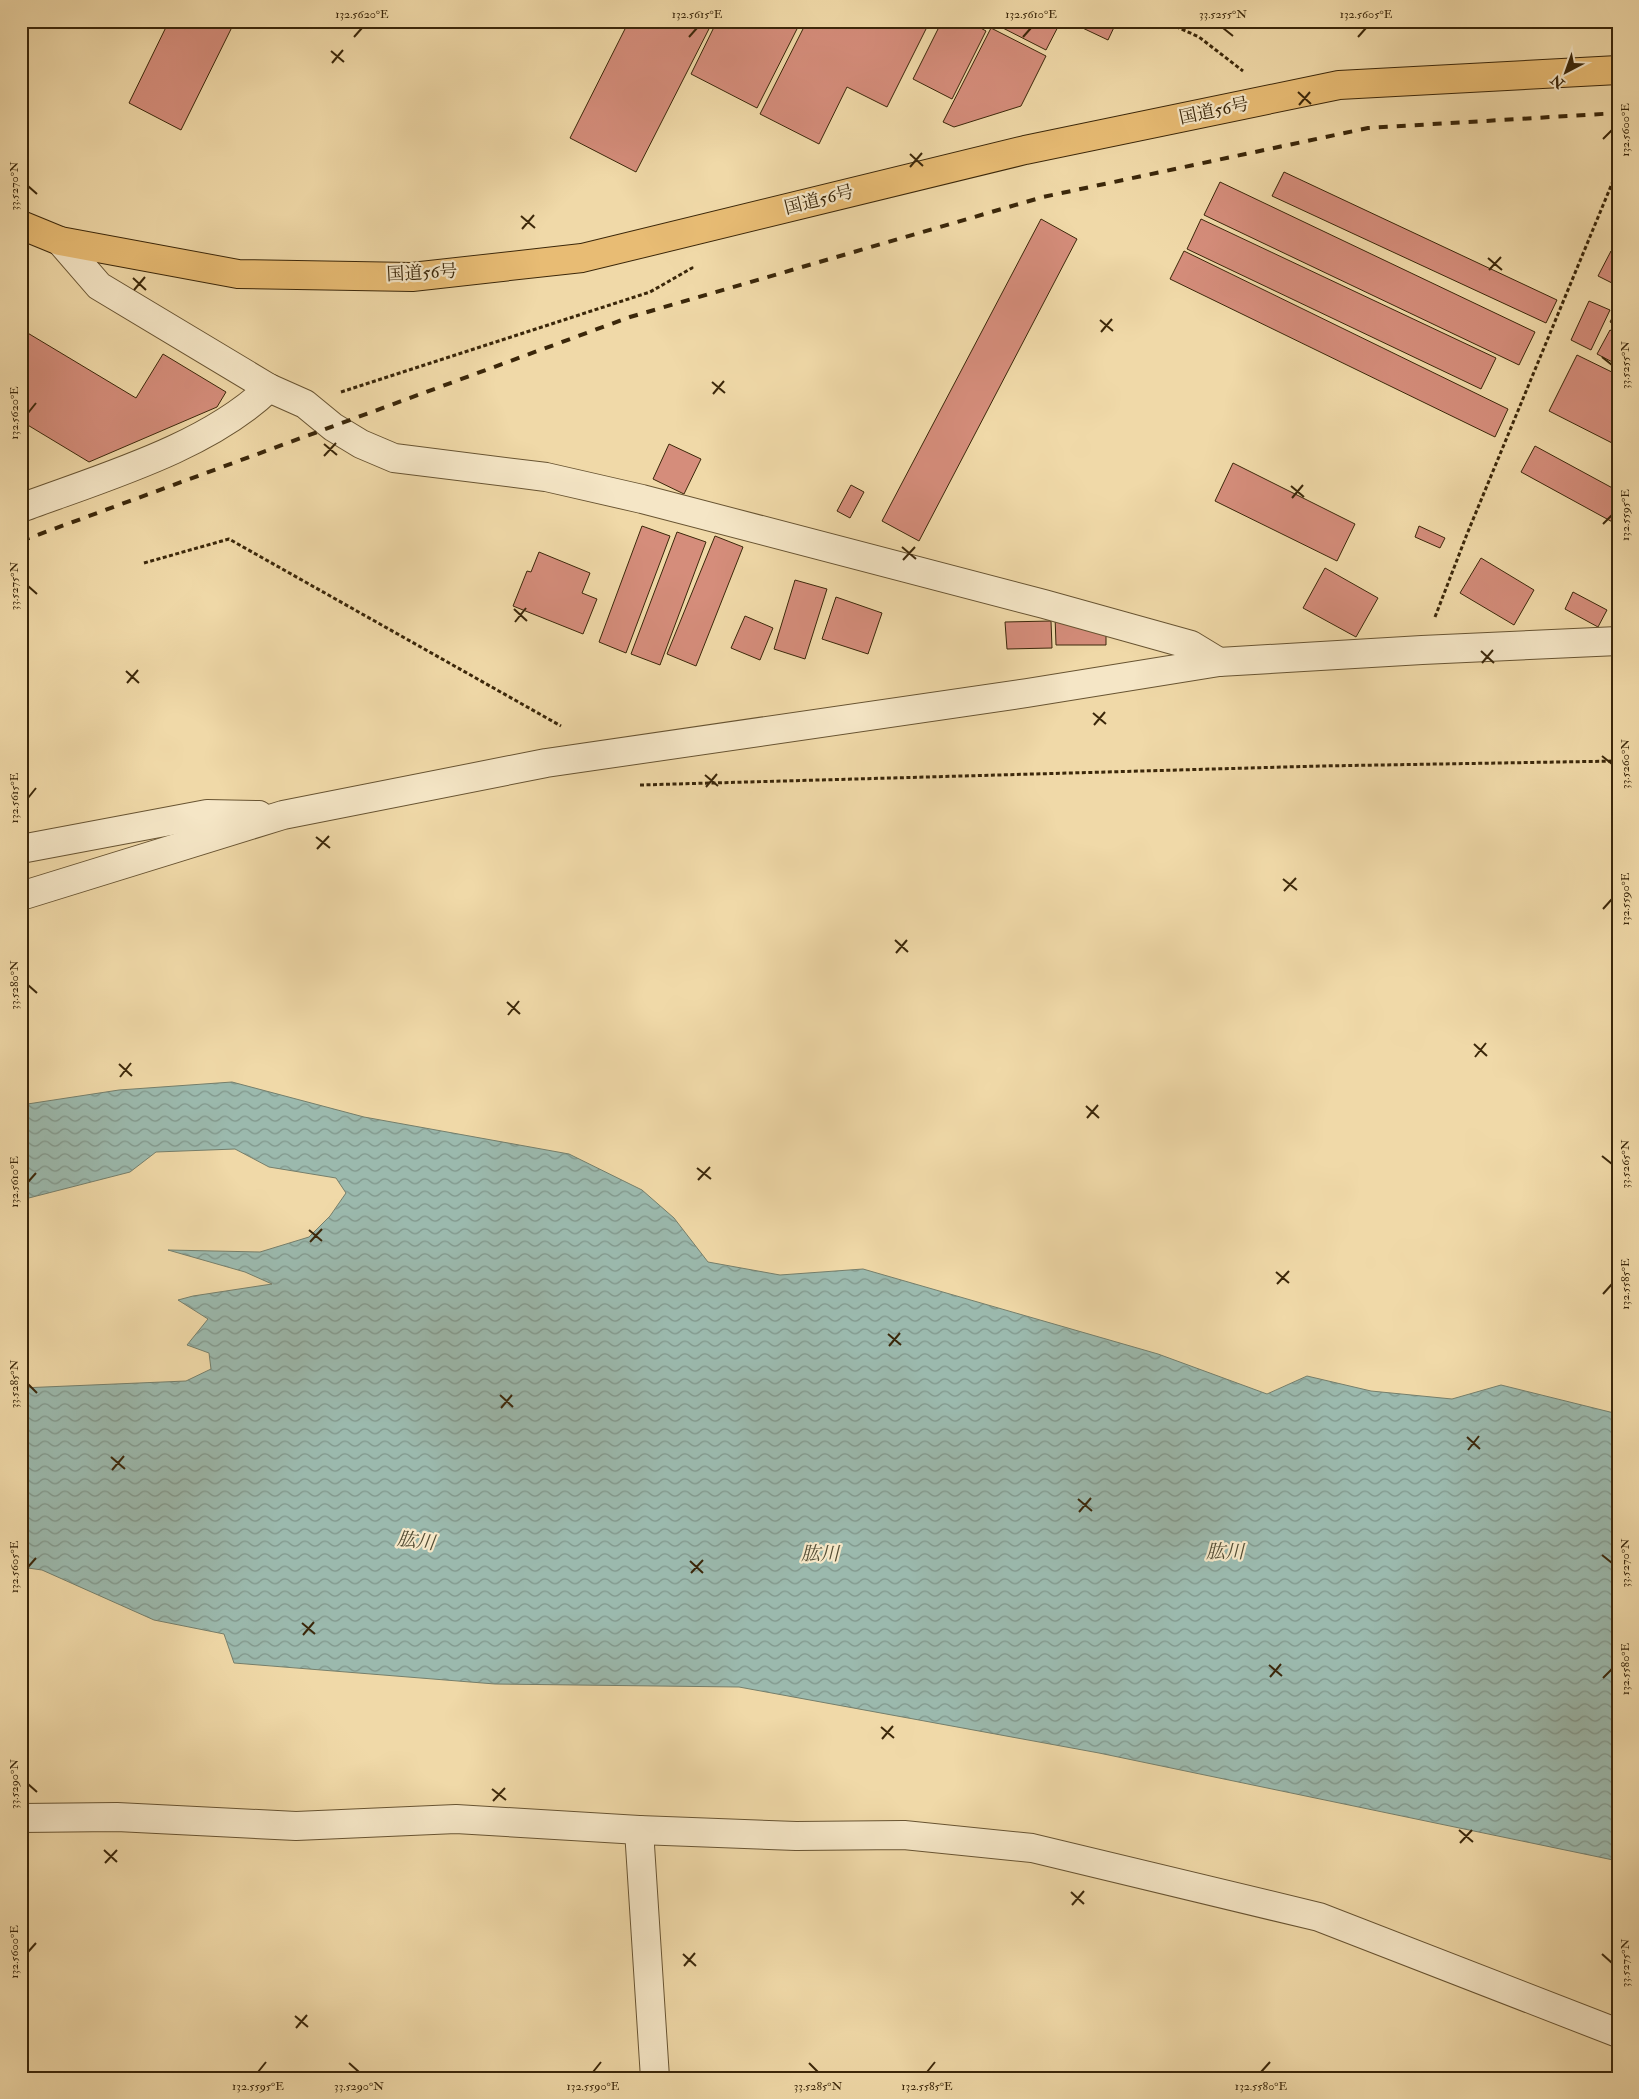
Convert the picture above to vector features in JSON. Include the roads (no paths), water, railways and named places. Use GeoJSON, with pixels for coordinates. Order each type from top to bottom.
{"type":"FeatureCollection","features":[{"type":"Feature","properties":{"kind":"highway","name":"国道56号"},"geometry":{"type":"LineString","coordinates":[[21,225],[60,241],[238,274],[412,276],[582,258],[1025,150],[1339,85],[1618,70]]}},
{"type":"Feature","properties":{"kind":"street"},"geometry":{"type":"LineString","coordinates":[[60,241],[99,286],[269,388],[305,404],[333,427],[361,444],[394,458],[546,477],[642,499],[1044,604],[1172,640],[1191,646],[1219,662]]}},
{"type":"Feature","properties":{"kind":"street"},"geometry":{"type":"LineString","coordinates":[[21,508],[176,450],[252,405],[269,388]]}},
{"type":"Feature","properties":{"kind":"street"},"geometry":{"type":"LineString","coordinates":[[21,896],[283,815],[546,763],[1027,693],[1219,662],[1618,641]]}},
{"type":"Feature","properties":{"kind":"street"},"geometry":{"type":"LineString","coordinates":[[21,849],[207,814],[283,815]]}},
{"type":"Feature","properties":{"kind":"street"},"geometry":{"type":"LineString","coordinates":[[21,1818],[117,1817],[296,1826],[456,1819],[639,1830],[796,1836],[904,1835],[1032,1848],[1319,1917],[1618,2033]]}},
{"type":"Feature","properties":{"kind":"street"},"geometry":{"type":"LineString","coordinates":[[639,1830],[655,2078]]}},
{"type":"Feature","properties":{"kind":"water","name":"肱川"},"geometry":{"type":"Polygon","coordinates":[[[232,1082],[364,1117],[569,1154],[642,1190],[674,1218],[708,1262],[780,1275],[863,1269],[1158,1354],[1267,1394],[1307,1376],[1371,1391],[1452,1399],[1501,1385],[1618,1414],[1618,1861],[1099,1753],[739,1687],[495,1684],[234,1663],[224,1634],[154,1620],[42,1570],[21,1567],[21,1388],[186,1381],[211,1369],[209,1353],[187,1345],[208,1319],[178,1300],[272,1284],[245,1272],[168,1250],[260,1252],[309,1237],[330,1216],[346,1193],[336,1178],[269,1167],[235,1149],[156,1152],[130,1172],[21,1200],[21,1105],[119,1090],[232,1082]]]}},
{"type":"Feature","properties":{"kind":"railway"},"geometry":{"type":"LineString","coordinates":[[21,541],[630,317],[1043,197],[1368,128],[1618,113]]}}]}
